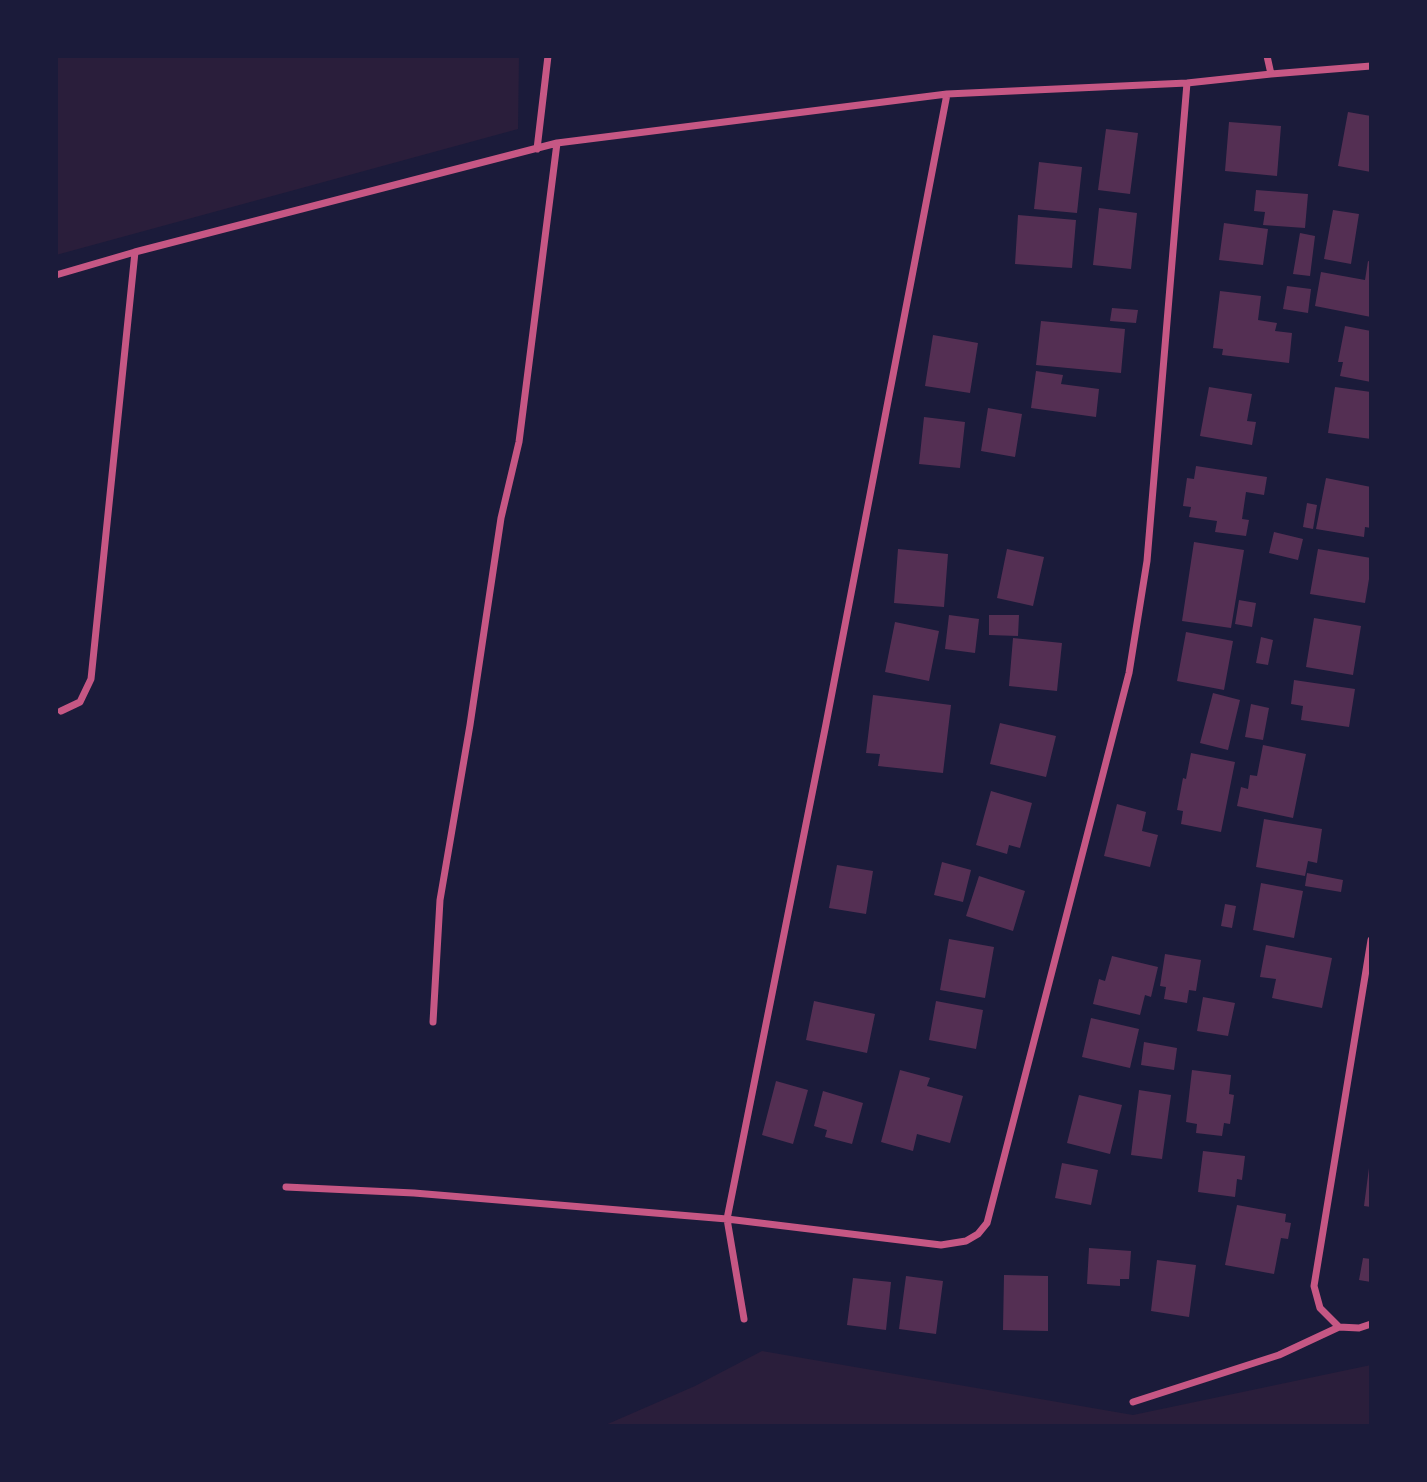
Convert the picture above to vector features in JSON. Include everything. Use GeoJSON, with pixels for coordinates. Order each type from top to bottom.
{"type":"FeatureCollection","features":[{"type":"Feature","properties":{"kind":"street"},"geometry":{"type":"LineString","coordinates":[[537,149],[548,56]]}},
{"type":"Feature","properties":{"kind":"street"},"geometry":{"type":"LineString","coordinates":[[1266,56],[1271,74]]}},
{"type":"Feature","properties":{"kind":"street"},"geometry":{"type":"LineString","coordinates":[[56,275],[135,252],[557,143],[947,94],[1187,83],[1371,66]]}},
{"type":"Feature","properties":{"kind":"street"},"geometry":{"type":"LineString","coordinates":[[286,1187],[414,1193],[727,1219],[941,1244],[966,1241],[978,1234],[988,1223],[1129,673],[1147,561],[1187,83]]}},
{"type":"Feature","properties":{"kind":"street"},"geometry":{"type":"LineString","coordinates":[[744,1319],[727,1219],[829,710],[947,94]]}},
{"type":"Feature","properties":{"kind":"street"},"geometry":{"type":"LineString","coordinates":[[433,1022],[440,900],[501,518],[519,442],[557,143]]}},
{"type":"Feature","properties":{"kind":"street"},"geometry":{"type":"LineString","coordinates":[[61,711],[80,702],[91,679],[135,252]]}},
{"type":"Feature","properties":{"kind":"street"},"geometry":{"type":"LineString","coordinates":[[1339,1327],[1320,1308],[1314,1286],[1371,940]]}},
{"type":"Feature","properties":{"kind":"street"},"geometry":{"type":"LineString","coordinates":[[1133,1402],[1279,1355],[1339,1327],[1359,1328],[1371,1324]]}},
{"type":"Feature","properties":{"kind":"shaded area"},"geometry":{"type":"Polygon","coordinates":[[[56,56],[519,56],[518,129],[56,255],[56,56]]]}},
{"type":"Feature","properties":{"kind":"shaded area"},"geometry":{"type":"Polygon","coordinates":[[[762,1351],[1133,1415],[1371,1365],[1371,1426],[603,1426],[695,1386],[762,1351]]]}},
{"type":"Feature","properties":{"kind":"building"},"geometry":{"type":"Polygon","coordinates":[[[1348,112],[1371,116],[1371,172],[1338,166],[1348,112]]]}},
{"type":"Feature","properties":{"kind":"building"},"geometry":{"type":"Polygon","coordinates":[[[1229,122],[1281,126],[1277,176],[1225,171],[1229,122]]]}},
{"type":"Feature","properties":{"kind":"building"},"geometry":{"type":"Polygon","coordinates":[[[1106,129],[1138,133],[1130,194],[1098,190],[1106,129]]]}},
{"type":"Feature","properties":{"kind":"building"},"geometry":{"type":"Polygon","coordinates":[[[1039,162],[1082,167],[1077,213],[1034,209],[1039,162]]]}},
{"type":"Feature","properties":{"kind":"building"},"geometry":{"type":"Polygon","coordinates":[[[1256,190],[1308,194],[1305,228],[1263,225],[1265,212],[1254,211],[1256,190]]]}},
{"type":"Feature","properties":{"kind":"building"},"geometry":{"type":"Polygon","coordinates":[[[1099,208],[1137,213],[1131,269],[1093,265],[1099,208]]]}},
{"type":"Feature","properties":{"kind":"building"},"geometry":{"type":"Polygon","coordinates":[[[1333,210],[1359,214],[1351,264],[1324,259],[1333,210]]]}},
{"type":"Feature","properties":{"kind":"building"},"geometry":{"type":"Polygon","coordinates":[[[1018,215],[1076,220],[1072,268],[1015,264],[1018,215]]]}},
{"type":"Feature","properties":{"kind":"building"},"geometry":{"type":"Polygon","coordinates":[[[1224,223],[1268,229],[1263,265],[1219,260],[1224,223]]]}},
{"type":"Feature","properties":{"kind":"building"},"geometry":{"type":"Polygon","coordinates":[[[1300,233],[1315,236],[1310,276],[1293,274],[1300,233]]]}},
{"type":"Feature","properties":{"kind":"building"},"geometry":{"type":"Polygon","coordinates":[[[1368,261],[1371,262],[1371,317],[1315,306],[1321,272],[1365,280],[1368,261]]]}},
{"type":"Feature","properties":{"kind":"building"},"geometry":{"type":"Polygon","coordinates":[[[1287,286],[1311,289],[1308,313],[1283,309],[1287,286]]]}},
{"type":"Feature","properties":{"kind":"building"},"geometry":{"type":"Polygon","coordinates":[[[1220,291],[1261,296],[1258,320],[1277,323],[1275,331],[1292,333],[1289,363],[1222,355],[1223,349],[1213,348],[1220,291]]]}},
{"type":"Feature","properties":{"kind":"building"},"geometry":{"type":"Polygon","coordinates":[[[1112,308],[1138,310],[1136,323],[1110,321],[1112,308]]]}},
{"type":"Feature","properties":{"kind":"building"},"geometry":{"type":"Polygon","coordinates":[[[1041,321],[1125,329],[1121,373],[1036,365],[1041,321]]]}},
{"type":"Feature","properties":{"kind":"building"},"geometry":{"type":"Polygon","coordinates":[[[1345,326],[1371,331],[1371,382],[1340,376],[1343,362],[1338,362],[1345,326]]]}},
{"type":"Feature","properties":{"kind":"building"},"geometry":{"type":"Polygon","coordinates":[[[933,335],[978,343],[970,393],[925,386],[933,335]]]}},
{"type":"Feature","properties":{"kind":"building"},"geometry":{"type":"Polygon","coordinates":[[[1036,371],[1063,375],[1061,384],[1099,389],[1096,417],[1031,408],[1036,371]]]}},
{"type":"Feature","properties":{"kind":"building"},"geometry":{"type":"Polygon","coordinates":[[[1209,387],[1252,394],[1247,421],[1256,422],[1252,445],[1200,436],[1209,387]]]}},
{"type":"Feature","properties":{"kind":"building"},"geometry":{"type":"Polygon","coordinates":[[[1335,387],[1371,392],[1371,439],[1328,433],[1335,387]]]}},
{"type":"Feature","properties":{"kind":"building"},"geometry":{"type":"Polygon","coordinates":[[[988,408],[1022,414],[1015,457],[981,451],[988,408]]]}},
{"type":"Feature","properties":{"kind":"building"},"geometry":{"type":"Polygon","coordinates":[[[924,417],[965,422],[960,468],[919,464],[924,417]]]}},
{"type":"Feature","properties":{"kind":"building"},"geometry":{"type":"Polygon","coordinates":[[[1196,466],[1267,477],[1264,495],[1246,492],[1242,519],[1249,520],[1246,536],[1215,532],[1217,521],[1189,517],[1191,507],[1183,506],[1187,478],[1194,479],[1196,466]]]}},
{"type":"Feature","properties":{"kind":"building"},"geometry":{"type":"Polygon","coordinates":[[[1326,478],[1371,487],[1371,528],[1365,527],[1364,537],[1316,529],[1326,478]]]}},
{"type":"Feature","properties":{"kind":"building"},"geometry":{"type":"Polygon","coordinates":[[[1307,503],[1317,505],[1313,529],[1303,527],[1307,503]]]}},
{"type":"Feature","properties":{"kind":"building"},"geometry":{"type":"Polygon","coordinates":[[[1274,532],[1303,539],[1298,560],[1269,553],[1274,532]]]}},
{"type":"Feature","properties":{"kind":"building"},"geometry":{"type":"Polygon","coordinates":[[[1194,542],[1244,550],[1231,628],[1182,621],[1194,542]]]}},
{"type":"Feature","properties":{"kind":"building"},"geometry":{"type":"Polygon","coordinates":[[[898,549],[948,554],[944,607],[894,603],[898,549]]]}},
{"type":"Feature","properties":{"kind":"building"},"geometry":{"type":"Polygon","coordinates":[[[1007,549],[1044,557],[1033,606],[997,598],[1007,549]]]}},
{"type":"Feature","properties":{"kind":"building"},"geometry":{"type":"Polygon","coordinates":[[[1318,549],[1371,558],[1365,603],[1310,594],[1318,549]]]}},
{"type":"Feature","properties":{"kind":"building"},"geometry":{"type":"Polygon","coordinates":[[[1239,600],[1256,603],[1252,627],[1235,624],[1239,600]]]}},
{"type":"Feature","properties":{"kind":"building"},"geometry":{"type":"Polygon","coordinates":[[[949,615],[979,619],[975,653],[945,649],[949,615]]]}},
{"type":"Feature","properties":{"kind":"building"},"geometry":{"type":"Polygon","coordinates":[[[989,615],[1019,615],[1018,636],[989,635],[989,615]]]}},
{"type":"Feature","properties":{"kind":"building"},"geometry":{"type":"Polygon","coordinates":[[[1314,618],[1361,626],[1353,675],[1306,667],[1314,618]]]}},
{"type":"Feature","properties":{"kind":"building"},"geometry":{"type":"Polygon","coordinates":[[[895,622],[939,631],[929,681],[885,672],[895,622]]]}},
{"type":"Feature","properties":{"kind":"building"},"geometry":{"type":"Polygon","coordinates":[[[1186,632],[1233,641],[1224,690],[1177,681],[1186,632]]]}},
{"type":"Feature","properties":{"kind":"building"},"geometry":{"type":"Polygon","coordinates":[[[1261,637],[1273,640],[1268,665],[1256,663],[1261,637]]]}},
{"type":"Feature","properties":{"kind":"building"},"geometry":{"type":"Polygon","coordinates":[[[1013,638],[1062,643],[1057,691],[1009,686],[1013,638]]]}},
{"type":"Feature","properties":{"kind":"building"},"geometry":{"type":"Polygon","coordinates":[[[1294,680],[1355,689],[1349,727],[1301,720],[1303,706],[1291,704],[1294,680]]]}},
{"type":"Feature","properties":{"kind":"building"},"geometry":{"type":"Polygon","coordinates":[[[1213,693],[1240,700],[1228,750],[1200,743],[1213,693]]]}},
{"type":"Feature","properties":{"kind":"building"},"geometry":{"type":"Polygon","coordinates":[[[873,695],[951,705],[943,773],[878,766],[880,754],[866,753],[873,695]]]}},
{"type":"Feature","properties":{"kind":"building"},"geometry":{"type":"Polygon","coordinates":[[[1251,704],[1269,708],[1263,740],[1245,737],[1251,704]]]}},
{"type":"Feature","properties":{"kind":"building"},"geometry":{"type":"Polygon","coordinates":[[[1000,723],[1056,736],[1046,777],[990,764],[1000,723]]]}},
{"type":"Feature","properties":{"kind":"building"},"geometry":{"type":"Polygon","coordinates":[[[1263,745],[1306,754],[1293,818],[1237,806],[1241,787],[1248,789],[1250,775],[1257,776],[1263,745]]]}},
{"type":"Feature","properties":{"kind":"building"},"geometry":{"type":"Polygon","coordinates":[[[1191,753],[1235,762],[1221,832],[1181,824],[1183,811],[1177,810],[1191,753]]]}},
{"type":"Feature","properties":{"kind":"building"},"geometry":{"type":"Polygon","coordinates":[[[991,791],[1032,803],[1020,848],[1009,845],[1007,854],[976,845],[991,791]]]}},
{"type":"Feature","properties":{"kind":"building"},"geometry":{"type":"Polygon","coordinates":[[[1117,804],[1146,812],[1142,831],[1158,835],[1150,867],[1104,856],[1117,804]]]}},
{"type":"Feature","properties":{"kind":"building"},"geometry":{"type":"Polygon","coordinates":[[[1264,819],[1322,829],[1317,863],[1308,861],[1305,876],[1256,867],[1264,819]]]}},
{"type":"Feature","properties":{"kind":"building"},"geometry":{"type":"Polygon","coordinates":[[[942,862],[971,870],[963,902],[934,895],[942,862]]]}},
{"type":"Feature","properties":{"kind":"building"},"geometry":{"type":"Polygon","coordinates":[[[837,865],[873,871],[866,914],[829,908],[837,865]]]}},
{"type":"Feature","properties":{"kind":"building"},"geometry":{"type":"Polygon","coordinates":[[[1307,873],[1343,880],[1341,892],[1305,886],[1307,873]]]}},
{"type":"Feature","properties":{"kind":"building"},"geometry":{"type":"Polygon","coordinates":[[[979,876],[1025,891],[1013,931],[966,916],[979,876]]]}},
{"type":"Feature","properties":{"kind":"building"},"geometry":{"type":"Polygon","coordinates":[[[1261,883],[1303,891],[1294,938],[1253,930],[1261,883]]]}},
{"type":"Feature","properties":{"kind":"building"},"geometry":{"type":"Polygon","coordinates":[[[1225,904],[1236,906],[1232,928],[1221,926],[1225,904]]]}},
{"type":"Feature","properties":{"kind":"building"},"geometry":{"type":"Polygon","coordinates":[[[949,939],[994,947],[985,998],[940,990],[949,939]]]}},
{"type":"Feature","properties":{"kind":"building"},"geometry":{"type":"Polygon","coordinates":[[[1266,945],[1332,958],[1322,1008],[1272,998],[1276,979],[1260,977],[1266,945]]]}},
{"type":"Feature","properties":{"kind":"building"},"geometry":{"type":"Polygon","coordinates":[[[1165,954],[1201,960],[1196,991],[1189,990],[1187,1003],[1164,999],[1166,987],[1160,986],[1165,954]]]}},
{"type":"Feature","properties":{"kind":"building"},"geometry":{"type":"Polygon","coordinates":[[[1112,956],[1158,967],[1151,997],[1145,995],[1140,1015],[1093,1004],[1099,979],[1105,981],[1112,956]]]}},
{"type":"Feature","properties":{"kind":"building"},"geometry":{"type":"Polygon","coordinates":[[[1203,997],[1235,1003],[1228,1036],[1197,1031],[1203,997]]]}},
{"type":"Feature","properties":{"kind":"building"},"geometry":{"type":"Polygon","coordinates":[[[814,1001],[875,1014],[867,1053],[806,1040],[814,1001]]]}},
{"type":"Feature","properties":{"kind":"building"},"geometry":{"type":"Polygon","coordinates":[[[936,1001],[983,1010],[976,1049],[929,1040],[936,1001]]]}},
{"type":"Feature","properties":{"kind":"building"},"geometry":{"type":"Polygon","coordinates":[[[1091,1018],[1139,1029],[1130,1068],[1082,1057],[1091,1018]]]}},
{"type":"Feature","properties":{"kind":"building"},"geometry":{"type":"Polygon","coordinates":[[[1144,1042],[1177,1048],[1174,1070],[1141,1065],[1144,1042]]]}},
{"type":"Feature","properties":{"kind":"building"},"geometry":{"type":"Polygon","coordinates":[[[900,1070],[930,1078],[927,1086],[963,1096],[950,1143],[917,1134],[913,1151],[881,1142],[900,1070]]]}},
{"type":"Feature","properties":{"kind":"building"},"geometry":{"type":"Polygon","coordinates":[[[1192,1070],[1231,1075],[1229,1094],[1234,1095],[1230,1124],[1224,1123],[1222,1136],[1196,1133],[1197,1124],[1186,1122],[1192,1070]]]}},
{"type":"Feature","properties":{"kind":"building"},"geometry":{"type":"Polygon","coordinates":[[[776,1081],[808,1090],[793,1144],[762,1135],[776,1081]]]}},
{"type":"Feature","properties":{"kind":"building"},"geometry":{"type":"Polygon","coordinates":[[[1139,1090],[1171,1095],[1162,1159],[1131,1155],[1139,1090]]]}},
{"type":"Feature","properties":{"kind":"building"},"geometry":{"type":"Polygon","coordinates":[[[823,1091],[863,1103],[852,1144],[825,1137],[827,1130],[814,1126],[823,1091]]]}},
{"type":"Feature","properties":{"kind":"building"},"geometry":{"type":"Polygon","coordinates":[[[1079,1095],[1122,1105],[1110,1154],[1067,1143],[1079,1095]]]}},
{"type":"Feature","properties":{"kind":"building"},"geometry":{"type":"Polygon","coordinates":[[[1203,1151],[1245,1156],[1242,1180],[1237,1179],[1235,1197],[1198,1192],[1203,1151]]]}},
{"type":"Feature","properties":{"kind":"building"},"geometry":{"type":"Polygon","coordinates":[[[1062,1163],[1098,1170],[1091,1205],[1055,1198],[1062,1163]]]}},
{"type":"Feature","properties":{"kind":"building"},"geometry":{"type":"Polygon","coordinates":[[[1371,1168],[1371,1207],[1364,1206],[1371,1168]]]}},
{"type":"Feature","properties":{"kind":"building"},"geometry":{"type":"Polygon","coordinates":[[[1237,1205],[1286,1214],[1285,1222],[1291,1223],[1288,1239],[1281,1238],[1274,1274],[1225,1265],[1237,1205]]]}},
{"type":"Feature","properties":{"kind":"building"},"geometry":{"type":"Polygon","coordinates":[[[1089,1248],[1131,1251],[1129,1279],[1120,1279],[1120,1286],[1087,1284],[1089,1248]]]}},
{"type":"Feature","properties":{"kind":"building"},"geometry":{"type":"Polygon","coordinates":[[[1363,1258],[1371,1259],[1371,1282],[1359,1280],[1363,1258]]]}},
{"type":"Feature","properties":{"kind":"building"},"geometry":{"type":"Polygon","coordinates":[[[1157,1260],[1196,1265],[1189,1317],[1151,1311],[1157,1260]]]}},
{"type":"Feature","properties":{"kind":"building"},"geometry":{"type":"Polygon","coordinates":[[[1004,1275],[1048,1276],[1048,1331],[1003,1330],[1004,1275]]]}},
{"type":"Feature","properties":{"kind":"building"},"geometry":{"type":"Polygon","coordinates":[[[906,1276],[943,1281],[936,1334],[899,1329],[906,1276]]]}},
{"type":"Feature","properties":{"kind":"building"},"geometry":{"type":"Polygon","coordinates":[[[853,1278],[891,1282],[886,1330],[847,1325],[853,1278]]]}}]}
